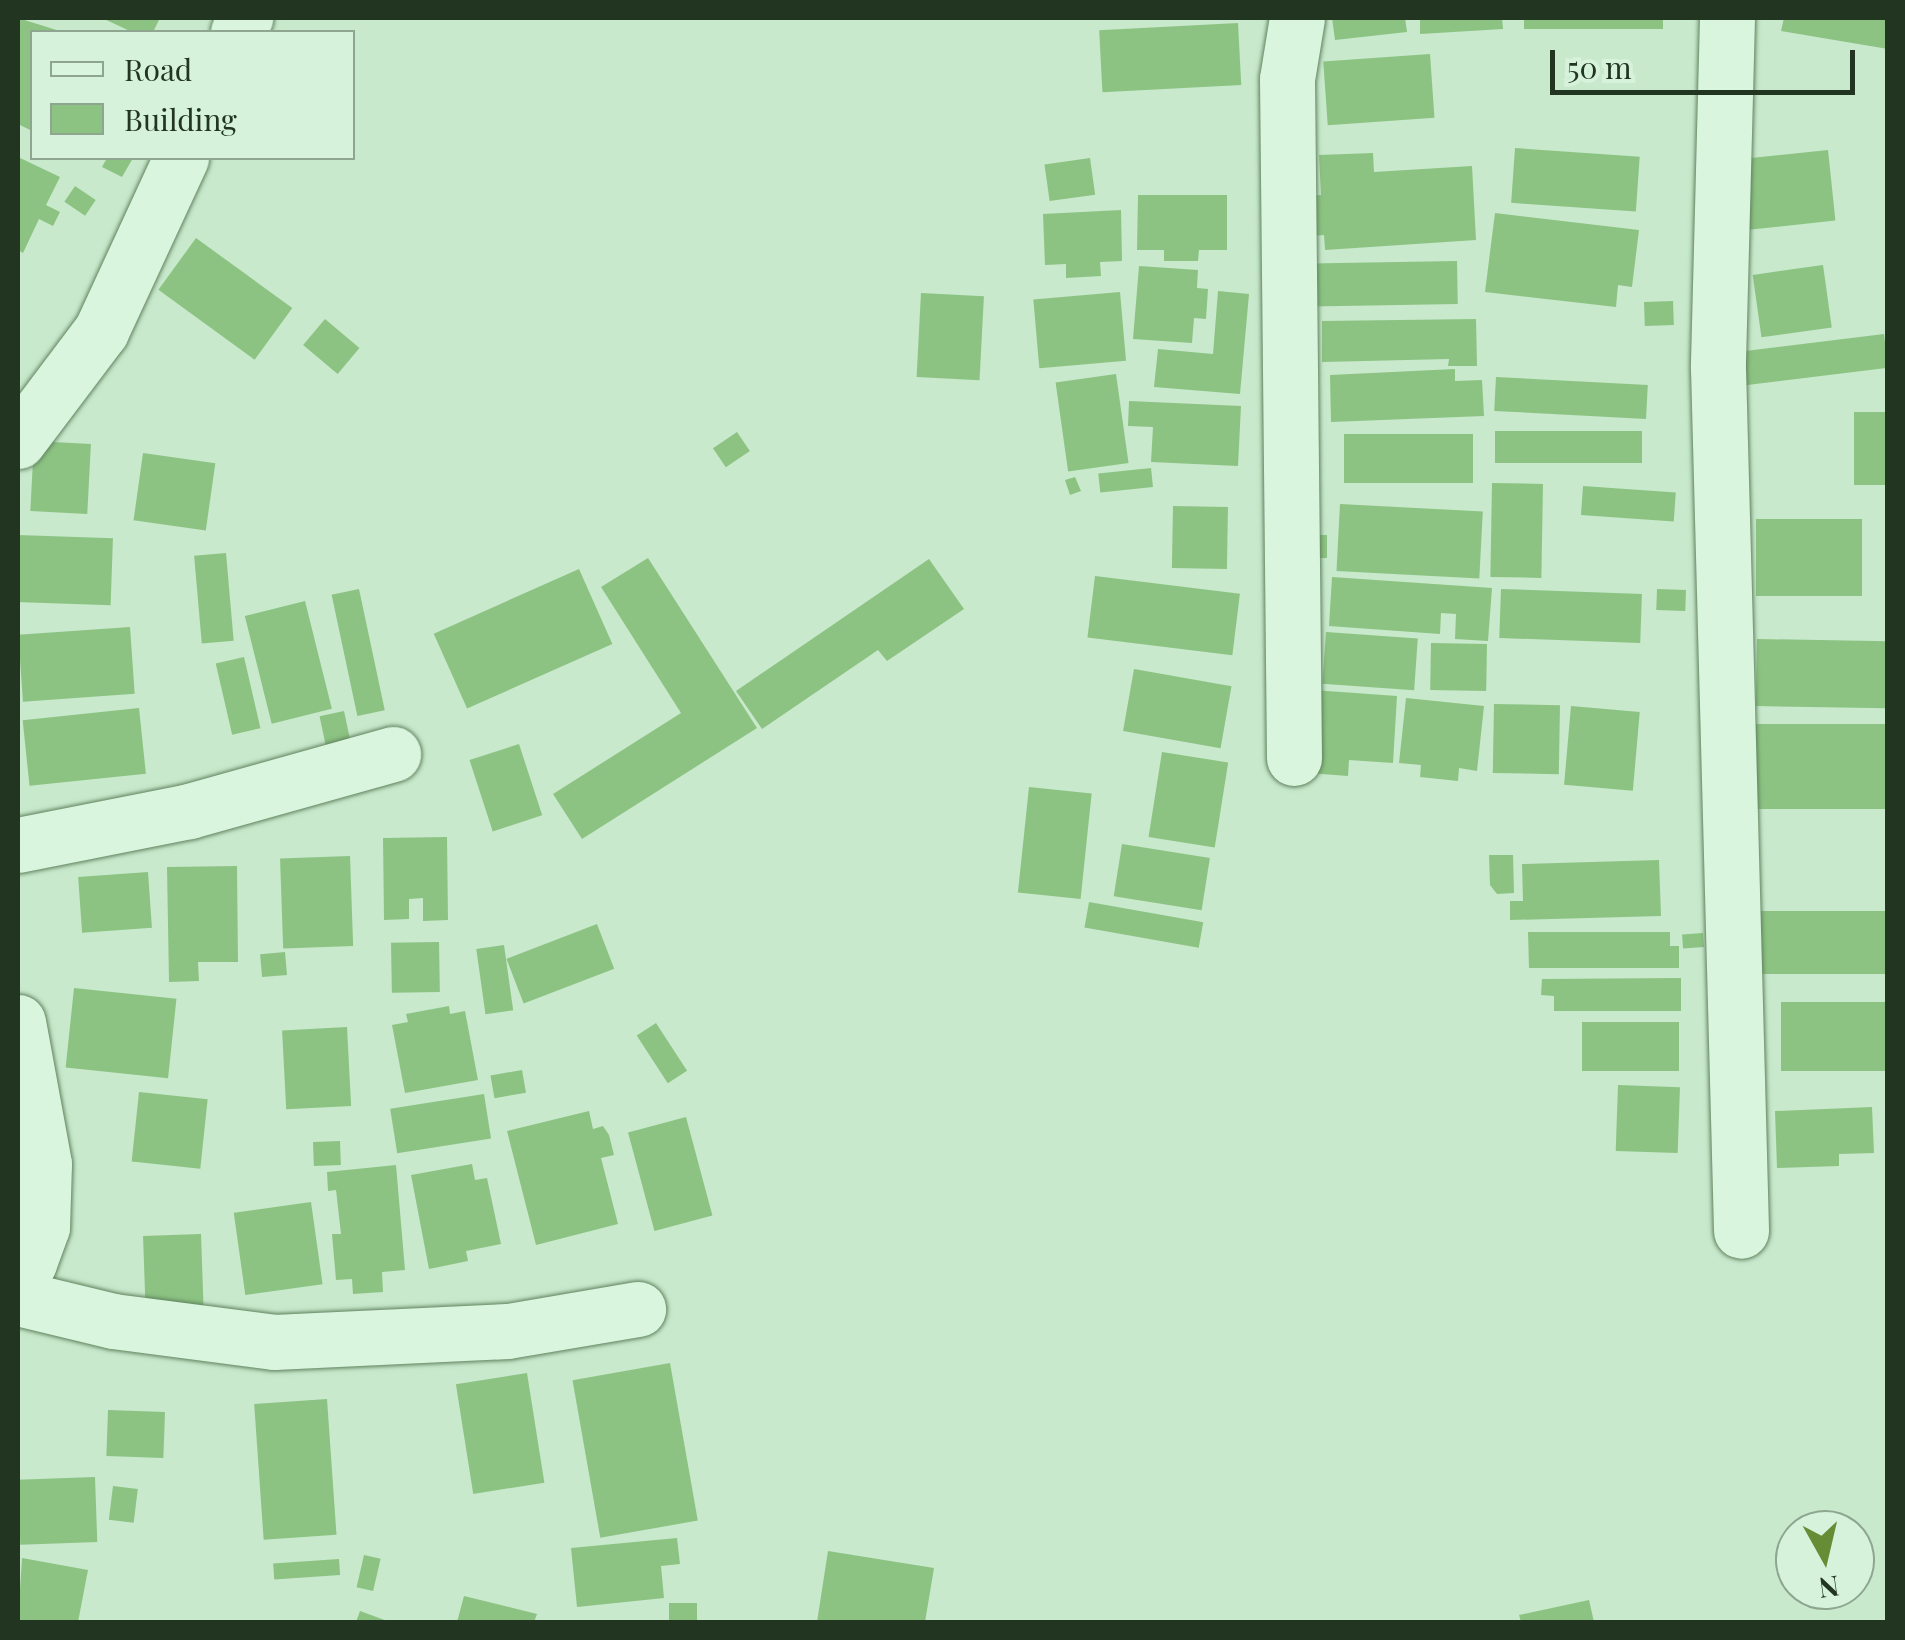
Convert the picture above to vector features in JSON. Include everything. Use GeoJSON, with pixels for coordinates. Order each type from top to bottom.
{"type":"FeatureCollection","features":[{"type":"Feature","properties":{"kind":"street"},"geometry":{"type":"LineString","coordinates":[[1294,758],[1287,79],[1297,18]]}},
{"type":"Feature","properties":{"kind":"street"},"geometry":{"type":"LineString","coordinates":[[1727,18],[1718,368],[1741,1231]]}},
{"type":"Feature","properties":{"kind":"street"},"geometry":{"type":"LineString","coordinates":[[18,441],[101,331],[180,160]]}},
{"type":"Feature","properties":{"kind":"street"},"geometry":{"type":"LineString","coordinates":[[18,845],[190,811],[392,754]]}},
{"type":"Feature","properties":{"kind":"street"},"geometry":{"type":"LineString","coordinates":[[18,1022],[44,1164],[42,1227],[29,1263],[18,1273]]}},
{"type":"Feature","properties":{"kind":"street"},"geometry":{"type":"LineString","coordinates":[[18,1298],[113,1320],[274,1342],[508,1331],[638,1309]]}},
{"type":"Feature","properties":{"kind":"building"},"geometry":{"type":"Polygon","coordinates":[[[18,18],[57,30],[30,30],[30,130],[18,124],[18,18]]]}},
{"type":"Feature","properties":{"kind":"building"},"geometry":{"type":"Polygon","coordinates":[[[102,18],[160,18],[154,30],[128,30],[102,18]]]}},
{"type":"Feature","properties":{"kind":"building"},"geometry":{"type":"Polygon","coordinates":[[[1332,18],[1405,18],[1407,32],[1335,40],[1332,18]]]}},
{"type":"Feature","properties":{"kind":"building"},"geometry":{"type":"Polygon","coordinates":[[[1420,18],[1502,18],[1503,29],[1420,34],[1420,18]]]}},
{"type":"Feature","properties":{"kind":"building"},"geometry":{"type":"Polygon","coordinates":[[[1524,18],[1663,18],[1663,29],[1524,29],[1524,18]]]}},
{"type":"Feature","properties":{"kind":"building"},"geometry":{"type":"Polygon","coordinates":[[[1784,18],[1888,18],[1888,49],[1781,31],[1784,18]]]}},
{"type":"Feature","properties":{"kind":"building"},"geometry":{"type":"Polygon","coordinates":[[[1238,23],[1241,85],[1102,92],[1099,30],[1238,23]]]}},
{"type":"Feature","properties":{"kind":"building"},"geometry":{"type":"Polygon","coordinates":[[[1430,54],[1434,118],[1328,125],[1323,61],[1430,54]]]}},
{"type":"Feature","properties":{"kind":"building"},"geometry":{"type":"Polygon","coordinates":[[[1515,148],[1640,157],[1636,212],[1511,203],[1515,148]]]}},
{"type":"Feature","properties":{"kind":"building"},"geometry":{"type":"Polygon","coordinates":[[[1828,150],[1835,221],[1749,230],[1741,159],[1828,150]]]}},
{"type":"Feature","properties":{"kind":"building"},"geometry":{"type":"Polygon","coordinates":[[[1373,153],[1374,172],[1472,166],[1476,240],[1325,250],[1324,235],[1310,236],[1307,196],[1321,195],[1319,155],[1373,153]]]}},
{"type":"Feature","properties":{"kind":"building"},"geometry":{"type":"Polygon","coordinates":[[[18,157],[60,177],[46,205],[60,212],[53,226],[39,219],[23,253],[18,250],[18,157]]]}},
{"type":"Feature","properties":{"kind":"building"},"geometry":{"type":"Polygon","coordinates":[[[1090,158],[1095,195],[1050,201],[1044,164],[1090,158]]]}},
{"type":"Feature","properties":{"kind":"building"},"geometry":{"type":"Polygon","coordinates":[[[106,160],[132,160],[122,177],[102,167],[106,160]]]}},
{"type":"Feature","properties":{"kind":"building"},"geometry":{"type":"Polygon","coordinates":[[[75,186],[96,200],[85,216],[64,202],[75,186]]]}},
{"type":"Feature","properties":{"kind":"building"},"geometry":{"type":"Polygon","coordinates":[[[1138,195],[1227,195],[1227,250],[1199,250],[1198,261],[1164,261],[1164,250],[1137,250],[1138,195]]]}},
{"type":"Feature","properties":{"kind":"building"},"geometry":{"type":"Polygon","coordinates":[[[1121,210],[1122,261],[1100,262],[1101,276],[1066,278],[1066,264],[1045,265],[1043,214],[1121,210]]]}},
{"type":"Feature","properties":{"kind":"building"},"geometry":{"type":"Polygon","coordinates":[[[1495,213],[1639,230],[1632,287],[1618,285],[1616,307],[1485,292],[1495,213]]]}},
{"type":"Feature","properties":{"kind":"building"},"geometry":{"type":"Polygon","coordinates":[[[196,238],[292,308],[255,360],[158,290],[196,238]]]}},
{"type":"Feature","properties":{"kind":"building"},"geometry":{"type":"Polygon","coordinates":[[[1457,261],[1458,304],[1311,307],[1310,264],[1457,261]]]}},
{"type":"Feature","properties":{"kind":"building"},"geometry":{"type":"Polygon","coordinates":[[[1823,265],[1832,327],[1761,337],[1753,275],[1823,265]]]}},
{"type":"Feature","properties":{"kind":"building"},"geometry":{"type":"Polygon","coordinates":[[[1139,266],[1198,270],[1197,288],[1208,289],[1206,319],[1194,318],[1192,343],[1133,339],[1139,266]]]}},
{"type":"Feature","properties":{"kind":"building"},"geometry":{"type":"Polygon","coordinates":[[[1218,291],[1249,294],[1240,394],[1154,387],[1158,349],[1213,354],[1218,291]]]}},
{"type":"Feature","properties":{"kind":"building"},"geometry":{"type":"Polygon","coordinates":[[[1120,292],[1126,361],[1039,368],[1033,300],[1120,292]]]}},
{"type":"Feature","properties":{"kind":"building"},"geometry":{"type":"Polygon","coordinates":[[[921,293],[984,296],[980,380],[917,377],[921,293]]]}},
{"type":"Feature","properties":{"kind":"building"},"geometry":{"type":"Polygon","coordinates":[[[1673,301],[1674,325],[1645,326],[1644,302],[1673,301]]]}},
{"type":"Feature","properties":{"kind":"building"},"geometry":{"type":"Polygon","coordinates":[[[325,319],[359,348],[338,374],[303,345],[325,319]]]}},
{"type":"Feature","properties":{"kind":"building"},"geometry":{"type":"Polygon","coordinates":[[[1476,319],[1477,366],[1448,366],[1449,359],[1322,362],[1322,321],[1476,319]]]}},
{"type":"Feature","properties":{"kind":"building"},"geometry":{"type":"Polygon","coordinates":[[[1884,334],[1888,368],[1739,386],[1735,352],[1884,334]]]}},
{"type":"Feature","properties":{"kind":"building"},"geometry":{"type":"Polygon","coordinates":[[[1455,369],[1455,381],[1482,380],[1484,416],[1331,422],[1330,375],[1455,369]]]}},
{"type":"Feature","properties":{"kind":"building"},"geometry":{"type":"Polygon","coordinates":[[[1116,374],[1129,463],[1068,472],[1056,382],[1116,374]]]}},
{"type":"Feature","properties":{"kind":"building"},"geometry":{"type":"Polygon","coordinates":[[[1496,377],[1648,385],[1646,419],[1494,411],[1496,377]]]}},
{"type":"Feature","properties":{"kind":"building"},"geometry":{"type":"Polygon","coordinates":[[[1129,401],[1241,406],[1238,466],[1151,462],[1153,427],[1128,426],[1129,401]]]}},
{"type":"Feature","properties":{"kind":"building"},"geometry":{"type":"Polygon","coordinates":[[[1854,412],[1888,412],[1888,485],[1854,485],[1854,412]]]}},
{"type":"Feature","properties":{"kind":"building"},"geometry":{"type":"Polygon","coordinates":[[[1495,431],[1642,431],[1642,463],[1495,463],[1495,431]]]}},
{"type":"Feature","properties":{"kind":"building"},"geometry":{"type":"Polygon","coordinates":[[[737,432],[750,451],[726,467],[713,448],[737,432]]]}},
{"type":"Feature","properties":{"kind":"building"},"geometry":{"type":"Polygon","coordinates":[[[1344,434],[1473,434],[1473,483],[1344,483],[1344,434]]]}},
{"type":"Feature","properties":{"kind":"building"},"geometry":{"type":"Polygon","coordinates":[[[34,441],[91,444],[87,514],[30,511],[34,441]]]}},
{"type":"Feature","properties":{"kind":"building"},"geometry":{"type":"Polygon","coordinates":[[[143,453],[215,463],[206,530],[134,520],[143,453]]]}},
{"type":"Feature","properties":{"kind":"building"},"geometry":{"type":"Polygon","coordinates":[[[1151,468],[1153,487],[1100,492],[1098,474],[1151,468]]]}},
{"type":"Feature","properties":{"kind":"building"},"geometry":{"type":"Polygon","coordinates":[[[1075,477],[1081,491],[1070,495],[1065,480],[1075,477]]]}},
{"type":"Feature","properties":{"kind":"building"},"geometry":{"type":"Polygon","coordinates":[[[1492,483],[1543,484],[1541,578],[1490,577],[1492,483]]]}},
{"type":"Feature","properties":{"kind":"building"},"geometry":{"type":"Polygon","coordinates":[[[1583,486],[1676,492],[1674,521],[1581,515],[1583,486]]]}},
{"type":"Feature","properties":{"kind":"building"},"geometry":{"type":"Polygon","coordinates":[[[1340,504],[1483,511],[1479,578],[1336,571],[1340,504]]]}},
{"type":"Feature","properties":{"kind":"building"},"geometry":{"type":"Polygon","coordinates":[[[1173,506],[1228,507],[1227,569],[1172,568],[1173,506]]]}},
{"type":"Feature","properties":{"kind":"building"},"geometry":{"type":"Polygon","coordinates":[[[1756,519],[1862,519],[1862,596],[1756,596],[1756,519]]]}},
{"type":"Feature","properties":{"kind":"building"},"geometry":{"type":"Polygon","coordinates":[[[18,535],[113,538],[111,605],[18,602],[18,535]]]}},
{"type":"Feature","properties":{"kind":"building"},"geometry":{"type":"Polygon","coordinates":[[[1304,535],[1327,535],[1327,558],[1304,558],[1304,535]]]}},
{"type":"Feature","properties":{"kind":"building"},"geometry":{"type":"Polygon","coordinates":[[[226,553],[234,641],[202,643],[194,556],[226,553]]]}},
{"type":"Feature","properties":{"kind":"building"},"geometry":{"type":"Polygon","coordinates":[[[648,558],[757,728],[582,839],[553,794],[681,713],[601,587],[648,558]]]}},
{"type":"Feature","properties":{"kind":"building"},"geometry":{"type":"Polygon","coordinates":[[[929,559],[964,609],[887,661],[878,650],[762,729],[736,691],[929,559]]]}},
{"type":"Feature","properties":{"kind":"building"},"geometry":{"type":"Polygon","coordinates":[[[579,569],[612,644],[467,709],[434,634],[579,569]]]}},
{"type":"Feature","properties":{"kind":"building"},"geometry":{"type":"Polygon","coordinates":[[[1095,576],[1240,594],[1232,655],[1087,638],[1095,576]]]}},
{"type":"Feature","properties":{"kind":"building"},"geometry":{"type":"Polygon","coordinates":[[[1332,577],[1492,588],[1488,641],[1455,639],[1456,614],[1441,613],[1440,634],[1329,626],[1332,577]]]}},
{"type":"Feature","properties":{"kind":"building"},"geometry":{"type":"Polygon","coordinates":[[[359,589],[385,710],[357,716],[332,595],[359,589]]]}},
{"type":"Feature","properties":{"kind":"building"},"geometry":{"type":"Polygon","coordinates":[[[1501,589],[1642,594],[1640,643],[1499,638],[1501,589]]]}},
{"type":"Feature","properties":{"kind":"building"},"geometry":{"type":"Polygon","coordinates":[[[1657,589],[1686,590],[1685,611],[1656,610],[1657,589]]]}},
{"type":"Feature","properties":{"kind":"building"},"geometry":{"type":"Polygon","coordinates":[[[305,601],[332,709],[272,724],[245,616],[305,601]]]}},
{"type":"Feature","properties":{"kind":"building"},"geometry":{"type":"Polygon","coordinates":[[[130,627],[135,694],[23,702],[18,635],[130,627]]]}},
{"type":"Feature","properties":{"kind":"building"},"geometry":{"type":"Polygon","coordinates":[[[1326,632],[1418,638],[1414,690],[1322,684],[1326,632]]]}},
{"type":"Feature","properties":{"kind":"building"},"geometry":{"type":"Polygon","coordinates":[[[1757,639],[1888,641],[1887,708],[1756,706],[1757,639]]]}},
{"type":"Feature","properties":{"kind":"building"},"geometry":{"type":"Polygon","coordinates":[[[1431,643],[1487,644],[1486,691],[1430,690],[1431,643]]]}},
{"type":"Feature","properties":{"kind":"building"},"geometry":{"type":"Polygon","coordinates":[[[244,657],[260,728],[232,735],[216,664],[244,657]]]}},
{"type":"Feature","properties":{"kind":"building"},"geometry":{"type":"Polygon","coordinates":[[[1134,669],[1231,686],[1221,748],[1123,731],[1134,669]]]}},
{"type":"Feature","properties":{"kind":"building"},"geometry":{"type":"Polygon","coordinates":[[[1313,690],[1397,696],[1393,763],[1349,760],[1348,776],[1308,773],[1313,690]]]}},
{"type":"Feature","properties":{"kind":"building"},"geometry":{"type":"Polygon","coordinates":[[[1406,698],[1484,706],[1477,771],[1459,768],[1458,781],[1420,777],[1421,765],[1399,763],[1406,698]]]}},
{"type":"Feature","properties":{"kind":"building"},"geometry":{"type":"Polygon","coordinates":[[[1494,704],[1560,705],[1559,774],[1493,773],[1494,704]]]}},
{"type":"Feature","properties":{"kind":"building"},"geometry":{"type":"Polygon","coordinates":[[[1571,706],[1640,712],[1633,791],[1564,785],[1571,706]]]}},
{"type":"Feature","properties":{"kind":"building"},"geometry":{"type":"Polygon","coordinates":[[[139,708],[146,774],[30,786],[23,720],[139,708]]]}},
{"type":"Feature","properties":{"kind":"building"},"geometry":{"type":"Polygon","coordinates":[[[344,711],[351,745],[327,750],[320,716],[344,711]]]}},
{"type":"Feature","properties":{"kind":"building"},"geometry":{"type":"Polygon","coordinates":[[[1755,724],[1888,724],[1888,809],[1755,809],[1755,724]]]}},
{"type":"Feature","properties":{"kind":"building"},"geometry":{"type":"Polygon","coordinates":[[[519,744],[542,815],[493,831],[470,760],[519,744]]]}},
{"type":"Feature","properties":{"kind":"building"},"geometry":{"type":"Polygon","coordinates":[[[1162,752],[1228,762],[1215,847],[1149,837],[1162,752]]]}},
{"type":"Feature","properties":{"kind":"building"},"geometry":{"type":"Polygon","coordinates":[[[1029,787],[1092,794],[1081,899],[1018,892],[1029,787]]]}},
{"type":"Feature","properties":{"kind":"building"},"geometry":{"type":"Polygon","coordinates":[[[447,837],[448,920],[423,921],[423,898],[409,899],[409,919],[384,920],[383,838],[447,837]]]}},
{"type":"Feature","properties":{"kind":"building"},"geometry":{"type":"Polygon","coordinates":[[[1122,844],[1210,858],[1202,910],[1114,896],[1122,844]]]}},
{"type":"Feature","properties":{"kind":"building"},"geometry":{"type":"Polygon","coordinates":[[[1489,855],[1513,855],[1514,893],[1497,894],[1490,885],[1489,855]]]}},
{"type":"Feature","properties":{"kind":"building"},"geometry":{"type":"Polygon","coordinates":[[[350,856],[353,946],[283,948],[280,858],[350,856]]]}},
{"type":"Feature","properties":{"kind":"building"},"geometry":{"type":"Polygon","coordinates":[[[1659,860],[1661,916],[1510,920],[1510,901],[1523,901],[1522,864],[1659,860]]]}},
{"type":"Feature","properties":{"kind":"building"},"geometry":{"type":"Polygon","coordinates":[[[237,866],[238,962],[198,962],[199,981],[169,982],[167,867],[237,866]]]}},
{"type":"Feature","properties":{"kind":"building"},"geometry":{"type":"Polygon","coordinates":[[[148,872],[152,928],[82,933],[78,877],[148,872]]]}},
{"type":"Feature","properties":{"kind":"building"},"geometry":{"type":"Polygon","coordinates":[[[1089,902],[1203,922],[1199,948],[1084,928],[1089,902]]]}},
{"type":"Feature","properties":{"kind":"building"},"geometry":{"type":"Polygon","coordinates":[[[1757,911],[1888,911],[1888,974],[1757,974],[1757,911]]]}},
{"type":"Feature","properties":{"kind":"building"},"geometry":{"type":"Polygon","coordinates":[[[597,924],[614,969],[524,1004],[506,959],[597,924]]]}},
{"type":"Feature","properties":{"kind":"building"},"geometry":{"type":"Polygon","coordinates":[[[1528,932],[1670,932],[1670,946],[1679,946],[1679,968],[1529,968],[1528,932]]]}},
{"type":"Feature","properties":{"kind":"building"},"geometry":{"type":"Polygon","coordinates":[[[1703,933],[1704,947],[1683,948],[1682,934],[1703,933]]]}},
{"type":"Feature","properties":{"kind":"building"},"geometry":{"type":"Polygon","coordinates":[[[439,942],[440,992],[392,993],[391,943],[439,942]]]}},
{"type":"Feature","properties":{"kind":"building"},"geometry":{"type":"Polygon","coordinates":[[[504,945],[513,1010],[485,1014],[476,949],[504,945]]]}},
{"type":"Feature","properties":{"kind":"building"},"geometry":{"type":"Polygon","coordinates":[[[285,952],[287,975],[262,977],[260,954],[285,952]]]}},
{"type":"Feature","properties":{"kind":"building"},"geometry":{"type":"Polygon","coordinates":[[[1681,978],[1681,1011],[1554,1011],[1554,996],[1541,995],[1542,979],[1681,978]]]}},
{"type":"Feature","properties":{"kind":"building"},"geometry":{"type":"Polygon","coordinates":[[[74,988],[176,999],[168,1078],[66,1068],[74,988]]]}},
{"type":"Feature","properties":{"kind":"building"},"geometry":{"type":"Polygon","coordinates":[[[1781,1002],[1888,1002],[1888,1071],[1781,1071],[1781,1002]]]}},
{"type":"Feature","properties":{"kind":"building"},"geometry":{"type":"Polygon","coordinates":[[[449,1006],[450,1014],[465,1011],[478,1080],[405,1093],[392,1025],[408,1022],[406,1014],[449,1006]]]}},
{"type":"Feature","properties":{"kind":"building"},"geometry":{"type":"Polygon","coordinates":[[[1582,1022],[1679,1022],[1679,1071],[1582,1071],[1582,1022]]]}},
{"type":"Feature","properties":{"kind":"building"},"geometry":{"type":"Polygon","coordinates":[[[656,1023],[687,1071],[668,1083],[637,1036],[656,1023]]]}},
{"type":"Feature","properties":{"kind":"building"},"geometry":{"type":"Polygon","coordinates":[[[347,1027],[351,1106],[286,1109],[282,1030],[347,1027]]]}},
{"type":"Feature","properties":{"kind":"building"},"geometry":{"type":"Polygon","coordinates":[[[522,1070],[526,1093],[494,1098],[490,1076],[522,1070]]]}},
{"type":"Feature","properties":{"kind":"building"},"geometry":{"type":"Polygon","coordinates":[[[1618,1085],[1680,1087],[1678,1153],[1616,1151],[1618,1085]]]}},
{"type":"Feature","properties":{"kind":"building"},"geometry":{"type":"Polygon","coordinates":[[[139,1092],[208,1099],[200,1169],[132,1162],[139,1092]]]}},
{"type":"Feature","properties":{"kind":"building"},"geometry":{"type":"Polygon","coordinates":[[[484,1094],[491,1138],[397,1153],[390,1109],[484,1094]]]}},
{"type":"Feature","properties":{"kind":"building"},"geometry":{"type":"Polygon","coordinates":[[[1872,1107],[1874,1153],[1839,1154],[1839,1166],[1777,1168],[1775,1111],[1872,1107]]]}},
{"type":"Feature","properties":{"kind":"building"},"geometry":{"type":"Polygon","coordinates":[[[589,1111],[593,1129],[603,1126],[609,1135],[614,1155],[601,1158],[618,1224],[536,1245],[507,1131],[589,1111]]]}},
{"type":"Feature","properties":{"kind":"building"},"geometry":{"type":"Polygon","coordinates":[[[686,1117],[712,1216],[654,1231],[628,1133],[686,1117]]]}},
{"type":"Feature","properties":{"kind":"building"},"geometry":{"type":"Polygon","coordinates":[[[340,1141],[341,1165],[314,1166],[313,1142],[340,1141]]]}},
{"type":"Feature","properties":{"kind":"building"},"geometry":{"type":"Polygon","coordinates":[[[472,1164],[475,1180],[487,1178],[501,1244],[466,1251],[468,1261],[429,1269],[411,1175],[472,1164]]]}},
{"type":"Feature","properties":{"kind":"building"},"geometry":{"type":"Polygon","coordinates":[[[396,1165],[405,1270],[382,1272],[383,1292],[353,1294],[352,1279],[336,1280],[332,1234],[341,1234],[336,1190],[328,1191],[327,1172],[396,1165]]]}},
{"type":"Feature","properties":{"kind":"building"},"geometry":{"type":"Polygon","coordinates":[[[311,1202],[323,1284],[245,1295],[234,1213],[311,1202]]]}},
{"type":"Feature","properties":{"kind":"building"},"geometry":{"type":"Polygon","coordinates":[[[201,1234],[204,1307],[146,1309],[143,1236],[201,1234]]]}},
{"type":"Feature","properties":{"kind":"building"},"geometry":{"type":"Polygon","coordinates":[[[670,1363],[698,1521],[600,1538],[573,1380],[670,1363]]]}},
{"type":"Feature","properties":{"kind":"building"},"geometry":{"type":"Polygon","coordinates":[[[527,1373],[544,1483],[473,1494],[456,1384],[527,1373]]]}},
{"type":"Feature","properties":{"kind":"building"},"geometry":{"type":"Polygon","coordinates":[[[327,1399],[336,1535],[264,1540],[254,1404],[327,1399]]]}},
{"type":"Feature","properties":{"kind":"building"},"geometry":{"type":"Polygon","coordinates":[[[108,1410],[165,1412],[163,1458],[106,1456],[108,1410]]]}},
{"type":"Feature","properties":{"kind":"building"},"geometry":{"type":"Polygon","coordinates":[[[95,1477],[97,1542],[20,1545],[18,1480],[95,1477]]]}},
{"type":"Feature","properties":{"kind":"building"},"geometry":{"type":"Polygon","coordinates":[[[113,1486],[138,1489],[134,1523],[109,1520],[113,1486]]]}},
{"type":"Feature","properties":{"kind":"building"},"geometry":{"type":"Polygon","coordinates":[[[677,1538],[680,1564],[661,1566],[664,1598],[577,1607],[571,1548],[677,1538]]]}},
{"type":"Feature","properties":{"kind":"building"},"geometry":{"type":"Polygon","coordinates":[[[828,1551],[934,1568],[925,1622],[817,1622],[828,1551]]]}},
{"type":"Feature","properties":{"kind":"building"},"geometry":{"type":"Polygon","coordinates":[[[364,1555],[381,1559],[373,1591],[357,1587],[364,1555]]]}},
{"type":"Feature","properties":{"kind":"building"},"geometry":{"type":"Polygon","coordinates":[[[22,1558],[88,1570],[78,1622],[18,1622],[22,1558]]]}},
{"type":"Feature","properties":{"kind":"building"},"geometry":{"type":"Polygon","coordinates":[[[339,1559],[340,1575],[274,1580],[273,1564],[339,1559]]]}},
{"type":"Feature","properties":{"kind":"building"},"geometry":{"type":"Polygon","coordinates":[[[464,1596],[537,1614],[534,1622],[457,1622],[464,1596]]]}},
{"type":"Feature","properties":{"kind":"building"},"geometry":{"type":"Polygon","coordinates":[[[1589,1600],[1594,1622],[1521,1622],[1519,1615],[1589,1600]]]}},
{"type":"Feature","properties":{"kind":"building"},"geometry":{"type":"Polygon","coordinates":[[[669,1603],[697,1603],[697,1622],[669,1622],[669,1603]]]}},
{"type":"Feature","properties":{"kind":"building"},"geometry":{"type":"Polygon","coordinates":[[[360,1611],[390,1622],[356,1622],[360,1611]]]}}]}
